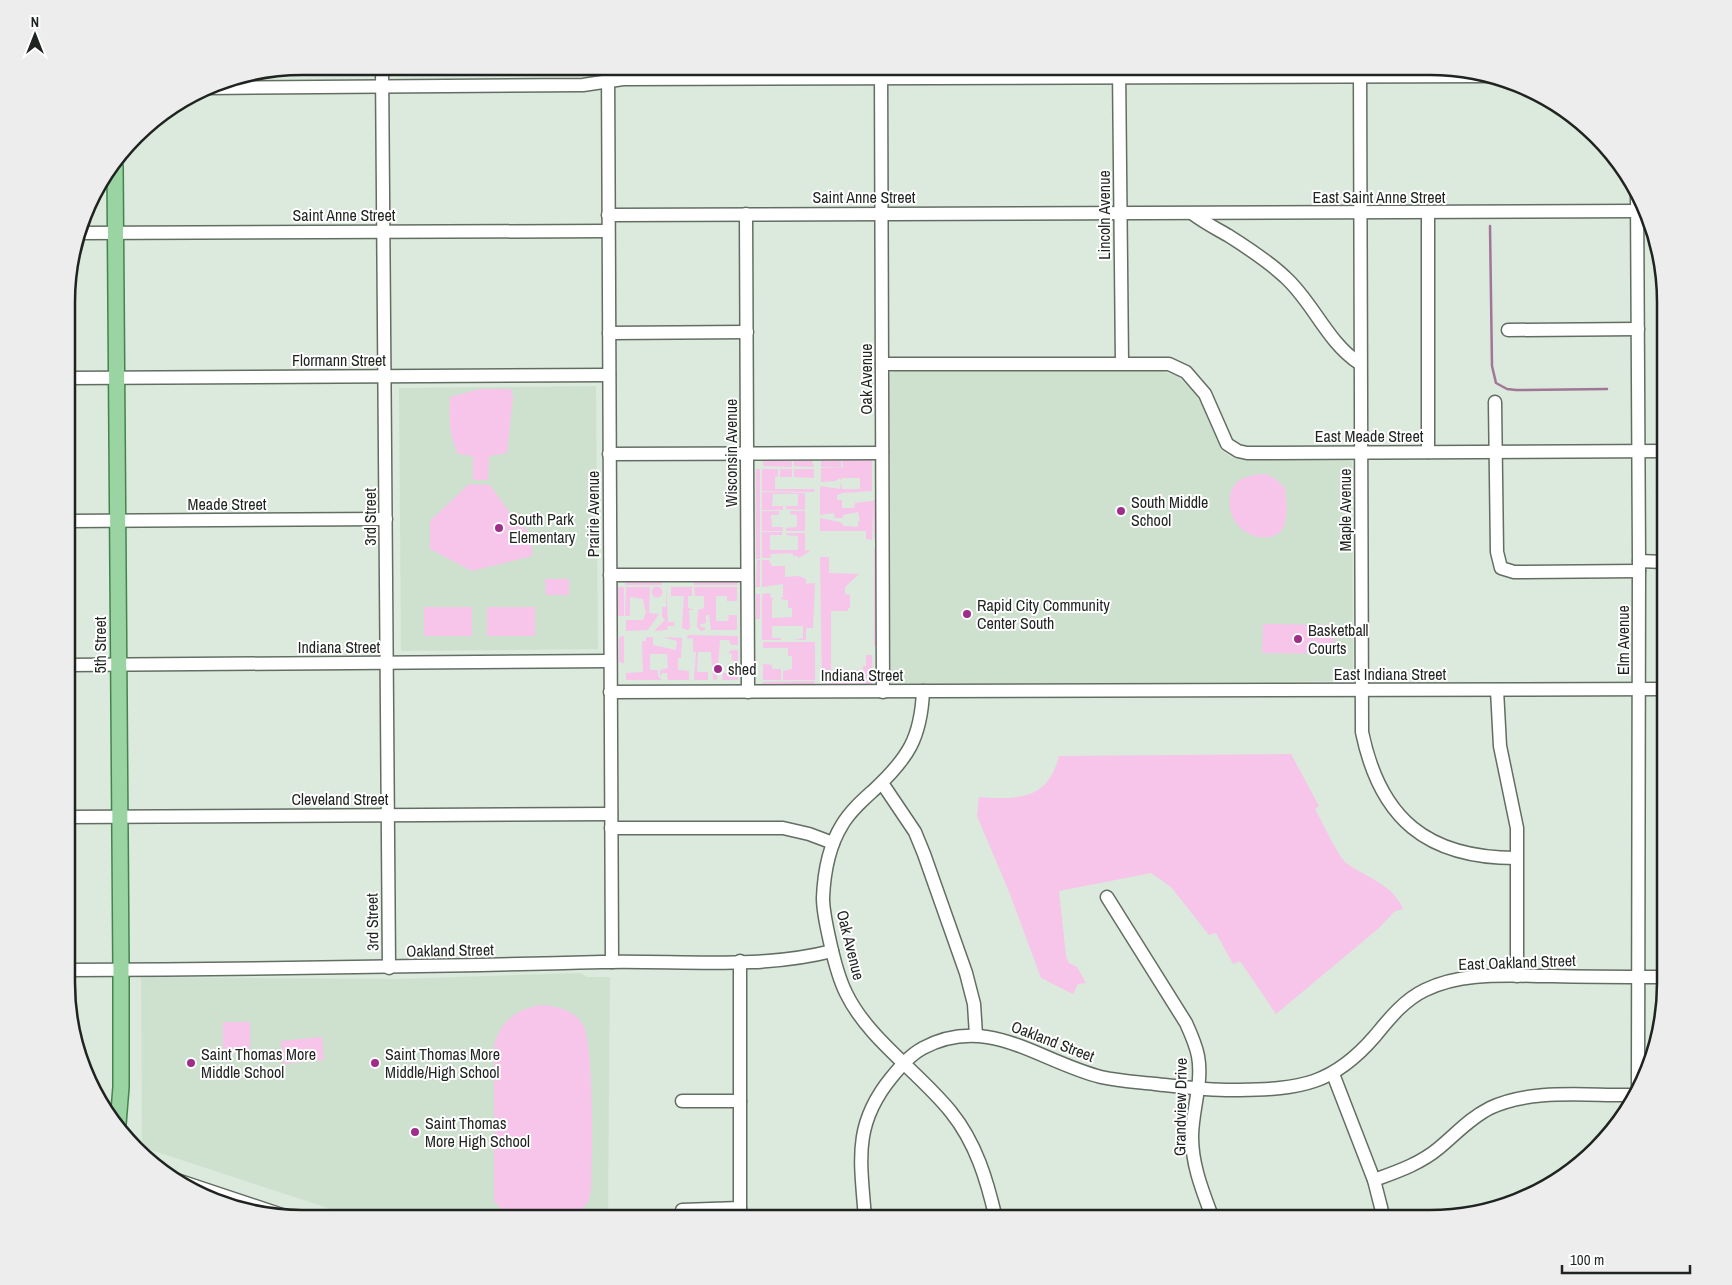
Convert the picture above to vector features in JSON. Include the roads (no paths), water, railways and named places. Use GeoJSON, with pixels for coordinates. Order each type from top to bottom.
{"type":"FeatureCollection","features":[{"type":"Feature","properties":{"kind":"main road","name":"5th Street"},"geometry":{"type":"LineString","coordinates":[[115,173],[121,970],[121,1087],[119,1116]]}},
{"type":"Feature","properties":{"kind":"street","name":"3rd Street"},"geometry":{"type":"LineString","coordinates":[[382,75],[389,968]]}},
{"type":"Feature","properties":{"kind":"street","name":"Prairie Avenue"},"geometry":{"type":"LineString","coordinates":[[608,75],[612,962]]}},
{"type":"Feature","properties":{"kind":"street"},"geometry":{"type":"LineString","coordinates":[[227,88],[584,85],[608,80],[803,75]]}},
{"type":"Feature","properties":{"kind":"street","name":"Oak Avenue"},"geometry":{"type":"LineString","coordinates":[[881,75],[883,692]]}},
{"type":"Feature","properties":{"kind":"street","name":"Lincoln Avenue"},"geometry":{"type":"LineString","coordinates":[[1119,75],[1122,363]]}},
{"type":"Feature","properties":{"kind":"street","name":"Maple Avenue"},"geometry":{"type":"LineString","coordinates":[[1360,75],[1359,363],[1362,732],[1367,756],[1382,788],[1398,813],[1418,835],[1445,848],[1474,856],[1516,858]]}},
{"type":"Feature","properties":{"kind":"street","name":"East Saint Anne Street"},"geometry":{"type":"LineString","coordinates":[[1121,213],[1428,213],[1634,201]]}},
{"type":"Feature","properties":{"kind":"street","name":"Elm Avenue"},"geometry":{"type":"LineString","coordinates":[[1638,211],[1638,1074]]}},
{"type":"Feature","properties":{"kind":"street","name":"Saint Anne Street"},"geometry":{"type":"LineString","coordinates":[[608,215],[1121,213]]}},
{"type":"Feature","properties":{"kind":"street"},"geometry":{"type":"LineString","coordinates":[[1428,213],[1428,452]]}},
{"type":"Feature","properties":{"kind":"street","name":"Wisconsin Avenue"},"geometry":{"type":"LineString","coordinates":[[746,214],[748,692]]}},
{"type":"Feature","properties":{"kind":"street"},"geometry":{"type":"LineString","coordinates":[[1194,214],[1204,223],[1262,258],[1285,277],[1301,294],[1341,349],[1359,363]]}},
{"type":"Feature","properties":{"kind":"street","name":"Saint Anne Street"},"geometry":{"type":"LineString","coordinates":[[86,233],[608,231]]}},
{"type":"Feature","properties":{"kind":"street"},"geometry":{"type":"LineString","coordinates":[[1508,330],[1638,329]]}},
{"type":"Feature","properties":{"kind":"street"},"geometry":{"type":"LineString","coordinates":[[609,333],[746,332]]}},
{"type":"Feature","properties":{"kind":"street"},"geometry":{"type":"LineString","coordinates":[[882,364],[1122,363]]}},
{"type":"Feature","properties":{"kind":"street","name":"East Meade Street"},"geometry":{"type":"LineString","coordinates":[[1122,363],[1169,364],[1186,372],[1208,399],[1224,440],[1231,449],[1238,451],[1657,452]]}},
{"type":"Feature","properties":{"kind":"street","name":"Flormann Street"},"geometry":{"type":"LineString","coordinates":[[75,378],[609,375]]}},
{"type":"Feature","properties":{"kind":"street"},"geometry":{"type":"LineString","coordinates":[[1495,402],[1497,552],[1501,568],[1514,572],[1639,566],[1657,563]]}},
{"type":"Feature","properties":{"kind":"street"},"geometry":{"type":"LineString","coordinates":[[609,454],[882,453]]}},
{"type":"Feature","properties":{"kind":"street","name":"Meade Street"},"geometry":{"type":"LineString","coordinates":[[75,521],[386,519]]}},
{"type":"Feature","properties":{"kind":"street"},"geometry":{"type":"LineString","coordinates":[[610,574],[748,575]]}},
{"type":"Feature","properties":{"kind":"street","name":"Indiana Street"},"geometry":{"type":"LineString","coordinates":[[75,665],[610,661]]}},
{"type":"Feature","properties":{"kind":"street","name":"East Indiana Street"},"geometry":{"type":"LineString","coordinates":[[1114,691],[1657,689]]}},
{"type":"Feature","properties":{"kind":"street"},"geometry":{"type":"LineString","coordinates":[[1497,690],[1500,746],[1515,814],[1517,976]]}},
{"type":"Feature","properties":{"kind":"street","name":"Indiana Street"},"geometry":{"type":"LineString","coordinates":[[610,692],[1114,691]]}},
{"type":"Feature","properties":{"kind":"street","name":"Oak Avenue"},"geometry":{"type":"LineString","coordinates":[[923,692],[922,714],[918,732],[901,763],[856,806],[842,825],[828,860],[823,900],[832,951],[841,980],[851,1001],[868,1025],[950,1111],[963,1128],[979,1160],[994,1210]]}},
{"type":"Feature","properties":{"kind":"street"},"geometry":{"type":"LineString","coordinates":[[882,783],[906,817],[921,847],[966,973],[974,1004],[976,1035]]}},
{"type":"Feature","properties":{"kind":"street","name":"Cleveland Street"},"geometry":{"type":"LineString","coordinates":[[75,817],[611,814]]}},
{"type":"Feature","properties":{"kind":"street"},"geometry":{"type":"LineString","coordinates":[[611,828],[783,828],[809,834],[834,843]]}},
{"type":"Feature","properties":{"kind":"street","name":"Grandview Drive"},"geometry":{"type":"LineString","coordinates":[[1107,897],[1186,1023],[1198,1056],[1198,1088],[1192,1135],[1193,1152],[1202,1192],[1209,1210]]}},
{"type":"Feature","properties":{"kind":"street","name":"Oakland Street"},"geometry":{"type":"LineString","coordinates":[[75,970],[389,968],[612,962],[740,961],[788,959],[832,951]]}},
{"type":"Feature","properties":{"kind":"street"},"geometry":{"type":"LineString","coordinates":[[740,961],[740,1210]]}},
{"type":"Feature","properties":{"kind":"street","name":"East Oakland Street"},"geometry":{"type":"LineString","coordinates":[[1198,1088],[1235,1090],[1281,1089],[1307,1084],[1333,1074],[1358,1054],[1396,1010],[1423,991],[1444,983],[1469,978],[1517,976],[1657,977]]}},
{"type":"Feature","properties":{"kind":"street","name":"Oakland Street"},"geometry":{"type":"LineString","coordinates":[[864,1210],[861,1163],[862,1135],[869,1112],[882,1090],[903,1063],[921,1049],[934,1043],[948,1038],[976,1035],[1007,1040],[1086,1073],[1104,1078],[1198,1088]]}},
{"type":"Feature","properties":{"kind":"street"},"geometry":{"type":"LineString","coordinates":[[1333,1074],[1374,1180],[1382,1210]]}},
{"type":"Feature","properties":{"kind":"street"},"geometry":{"type":"LineString","coordinates":[[1374,1180],[1419,1161],[1438,1149],[1477,1115],[1507,1102],[1551,1096],[1627,1095]]}},
{"type":"Feature","properties":{"kind":"street"},"geometry":{"type":"LineString","coordinates":[[682,1102],[740,1101]]}},
{"type":"Feature","properties":{"kind":"street"},"geometry":{"type":"LineString","coordinates":[[212,1192],[243,1202]]}},
{"type":"Feature","properties":{"kind":"waterway"},"geometry":{"type":"LineString","coordinates":[[1490,226],[1492,366],[1496,383],[1507,389],[1516,390],[1607,389]]}},
{"type":"Feature","properties":{"kind":"place","name":"South Middle School"},"geometry":{"type":"Point","coordinates":[1121,511]}},
{"type":"Feature","properties":{"kind":"place","name":"South Park Elementary"},"geometry":{"type":"Point","coordinates":[499,528]}},
{"type":"Feature","properties":{"kind":"place","name":"Rapid City Community Center South"},"geometry":{"type":"Point","coordinates":[967,614]}},
{"type":"Feature","properties":{"kind":"place","name":"Basketball Courts"},"geometry":{"type":"Point","coordinates":[1298,639]}},
{"type":"Feature","properties":{"kind":"place","name":"shed"},"geometry":{"type":"Point","coordinates":[718,669]}},
{"type":"Feature","properties":{"kind":"place","name":"Saint Thomas More Middle School"},"geometry":{"type":"Point","coordinates":[191,1063]}},
{"type":"Feature","properties":{"kind":"place","name":"Saint Thomas More Middle/High School"},"geometry":{"type":"Point","coordinates":[375,1063]}},
{"type":"Feature","properties":{"kind":"place","name":"Saint Thomas More High School"},"geometry":{"type":"Point","coordinates":[415,1132]}}]}
